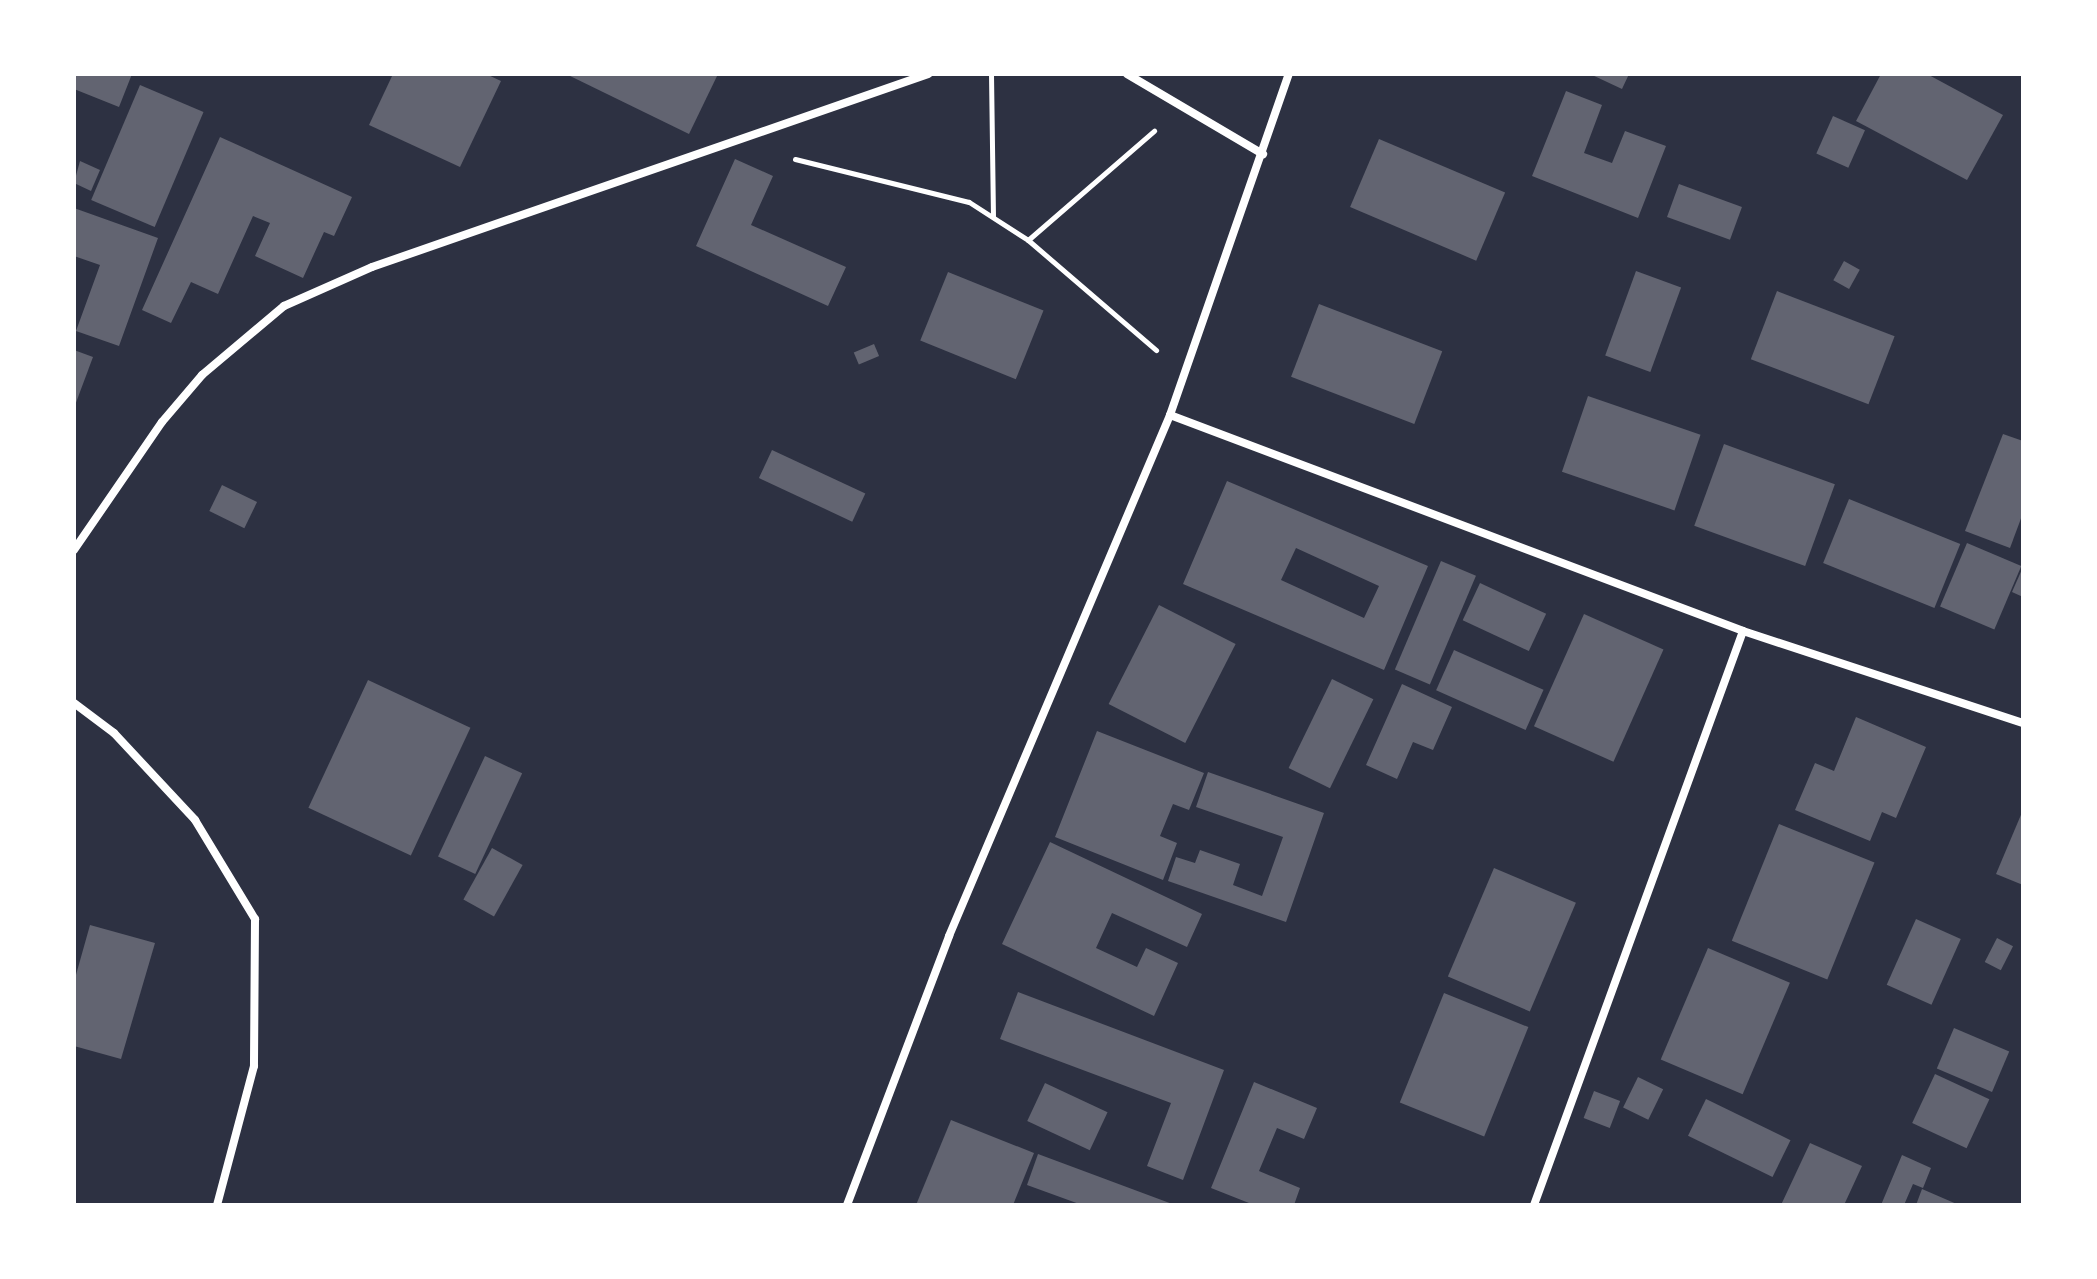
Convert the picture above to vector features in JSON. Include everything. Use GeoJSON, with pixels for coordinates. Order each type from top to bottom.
{"type":"FeatureCollection","features":[{"type":"Feature","properties":{"kind":"street"},"geometry":{"type":"LineString","coordinates":[[74,550],[162,422],[202,375],[284,306],[372,267],[928,74]]}},
{"type":"Feature","properties":{"kind":"street"},"geometry":{"type":"LineString","coordinates":[[1127,74],[1263,154]]}},
{"type":"Feature","properties":{"kind":"street"},"geometry":{"type":"LineString","coordinates":[[847,1205],[949,936],[1170,415],[1289,74]]}},
{"type":"Feature","properties":{"kind":"street"},"geometry":{"type":"LineString","coordinates":[[1170,415],[1743,631],[2023,723]]}},
{"type":"Feature","properties":{"kind":"street"},"geometry":{"type":"LineString","coordinates":[[1534,1205],[1743,631]]}},
{"type":"Feature","properties":{"kind":"street"},"geometry":{"type":"LineString","coordinates":[[74,703],[114,733],[195,820],[255,919],[254,1066],[217,1205]]}},
{"type":"Feature","properties":{"kind":"path"},"geometry":{"type":"LineString","coordinates":[[991,74],[993,216]]}},
{"type":"Feature","properties":{"kind":"path"},"geometry":{"type":"LineString","coordinates":[[1028,240],[1183,108]]}},
{"type":"Feature","properties":{"kind":"path"},"geometry":{"type":"LineString","coordinates":[[788,158],[901,182],[969,202],[1028,240],[1185,373]]}},
{"type":"Feature","properties":{"kind":"building"},"geometry":{"type":"Polygon","coordinates":[[[74,74],[132,74],[119,107],[74,89],[74,74]]]}},
{"type":"Feature","properties":{"kind":"building"},"geometry":{"type":"Polygon","coordinates":[[[393,74],[486,74],[501,81],[460,167],[369,125],[393,74]]]}},
{"type":"Feature","properties":{"kind":"building"},"geometry":{"type":"Polygon","coordinates":[[[566,74],[718,74],[689,134],[566,74]]]}},
{"type":"Feature","properties":{"kind":"building"},"geometry":{"type":"Polygon","coordinates":[[[1590,74],[1629,74],[1622,89],[1590,74]]]}},
{"type":"Feature","properties":{"kind":"building"},"geometry":{"type":"Polygon","coordinates":[[[1881,74],[1927,74],[2003,115],[1967,180],[1856,121],[1881,74]]]}},
{"type":"Feature","properties":{"kind":"building"},"geometry":{"type":"Polygon","coordinates":[[[140,85],[204,112],[155,227],[91,200],[140,85]]]}},
{"type":"Feature","properties":{"kind":"building"},"geometry":{"type":"Polygon","coordinates":[[[1566,91],[1602,105],[1584,153],[1612,163],[1625,131],[1666,146],[1638,218],[1532,176],[1566,91]]]}},
{"type":"Feature","properties":{"kind":"building"},"geometry":{"type":"Polygon","coordinates":[[[1833,116],[1865,130],[1848,168],[1816,153],[1833,116]]]}},
{"type":"Feature","properties":{"kind":"building"},"geometry":{"type":"Polygon","coordinates":[[[220,137],[352,197],[334,236],[324,232],[303,278],[255,256],[270,223],[253,216],[218,294],[191,282],[171,323],[142,310],[220,137]]]}},
{"type":"Feature","properties":{"kind":"building"},"geometry":{"type":"Polygon","coordinates":[[[1379,139],[1505,193],[1476,261],[1350,207],[1379,139]]]}},
{"type":"Feature","properties":{"kind":"building"},"geometry":{"type":"Polygon","coordinates":[[[735,159],[773,176],[751,225],[846,267],[828,306],[696,246],[735,159]]]}},
{"type":"Feature","properties":{"kind":"building"},"geometry":{"type":"Polygon","coordinates":[[[80,161],[100,170],[91,191],[74,183],[80,161]]]}},
{"type":"Feature","properties":{"kind":"building"},"geometry":{"type":"Polygon","coordinates":[[[1679,184],[1742,207],[1730,240],[1667,217],[1679,184]]]}},
{"type":"Feature","properties":{"kind":"building"},"geometry":{"type":"Polygon","coordinates":[[[74,208],[158,238],[119,346],[76,331],[100,265],[74,256],[74,208]]]}},
{"type":"Feature","properties":{"kind":"building"},"geometry":{"type":"Polygon","coordinates":[[[1844,261],[1860,270],[1849,289],[1833,280],[1844,261]]]}},
{"type":"Feature","properties":{"kind":"building"},"geometry":{"type":"Polygon","coordinates":[[[1636,271],[1681,287],[1650,372],[1605,356],[1636,271]]]}},
{"type":"Feature","properties":{"kind":"building"},"geometry":{"type":"Polygon","coordinates":[[[948,272],[1043,311],[1016,379],[920,341],[948,272]]]}},
{"type":"Feature","properties":{"kind":"building"},"geometry":{"type":"Polygon","coordinates":[[[1777,291],[1895,336],[1868,404],[1751,359],[1777,291]]]}},
{"type":"Feature","properties":{"kind":"building"},"geometry":{"type":"Polygon","coordinates":[[[1319,304],[1442,351],[1414,424],[1291,377],[1319,304]]]}},
{"type":"Feature","properties":{"kind":"building"},"geometry":{"type":"Polygon","coordinates":[[[874,344],[879,356],[859,365],[854,353],[874,344]]]}},
{"type":"Feature","properties":{"kind":"building"},"geometry":{"type":"Polygon","coordinates":[[[74,350],[93,357],[74,408],[74,350]]]}},
{"type":"Feature","properties":{"kind":"building"},"geometry":{"type":"Polygon","coordinates":[[[1588,396],[1701,435],[1674,510],[1562,472],[1588,396]]]}},
{"type":"Feature","properties":{"kind":"building"},"geometry":{"type":"Polygon","coordinates":[[[2003,434],[2023,441],[2023,513],[2010,548],[1965,531],[2003,434]]]}},
{"type":"Feature","properties":{"kind":"building"},"geometry":{"type":"Polygon","coordinates":[[[1724,444],[1835,484],[1805,566],[1694,526],[1724,444]]]}},
{"type":"Feature","properties":{"kind":"building"},"geometry":{"type":"Polygon","coordinates":[[[772,450],[865,494],[852,522],[759,478],[772,450]]]}},
{"type":"Feature","properties":{"kind":"building"},"geometry":{"type":"Polygon","coordinates":[[[1227,481],[1428,566],[1384,670],[1183,584],[1227,481]],[[1296,548],[1281,580],[1364,618],[1379,586],[1296,548]]]}},
{"type":"Feature","properties":{"kind":"building"},"geometry":{"type":"Polygon","coordinates":[[[222,485],[257,502],[244,528],[209,511],[222,485]]]}},
{"type":"Feature","properties":{"kind":"building"},"geometry":{"type":"Polygon","coordinates":[[[1849,499],[1960,544],[1934,608],[1823,563],[1849,499]]]}},
{"type":"Feature","properties":{"kind":"building"},"geometry":{"type":"Polygon","coordinates":[[[1967,543],[2021,566],[1994,630],[1940,607],[1967,543]]]}},
{"type":"Feature","properties":{"kind":"building"},"geometry":{"type":"Polygon","coordinates":[[[1441,561],[1476,576],[1430,684],[1395,670],[1441,561]]]}},
{"type":"Feature","properties":{"kind":"building"},"geometry":{"type":"Polygon","coordinates":[[[2023,567],[2023,597],[2012,592],[2023,567]]]}},
{"type":"Feature","properties":{"kind":"building"},"geometry":{"type":"Polygon","coordinates":[[[1480,583],[1546,614],[1529,651],[1463,620],[1480,583]]]}},
{"type":"Feature","properties":{"kind":"building"},"geometry":{"type":"Polygon","coordinates":[[[1159,605],[1236,644],[1185,743],[1109,704],[1159,605]]]}},
{"type":"Feature","properties":{"kind":"building"},"geometry":{"type":"Polygon","coordinates":[[[1584,614],[1663,649],[1613,762],[1534,726],[1584,614]]]}},
{"type":"Feature","properties":{"kind":"building"},"geometry":{"type":"Polygon","coordinates":[[[1454,650],[1544,690],[1526,730],[1436,690],[1454,650]]]}},
{"type":"Feature","properties":{"kind":"building"},"geometry":{"type":"Polygon","coordinates":[[[1332,679],[1373,699],[1330,788],[1289,768],[1332,679]]]}},
{"type":"Feature","properties":{"kind":"building"},"geometry":{"type":"Polygon","coordinates":[[[368,680],[470,728],[411,856],[308,808],[368,680]]]}},
{"type":"Feature","properties":{"kind":"building"},"geometry":{"type":"Polygon","coordinates":[[[1402,684],[1452,707],[1433,750],[1413,742],[1397,779],[1366,765],[1402,684]]]}},
{"type":"Feature","properties":{"kind":"building"},"geometry":{"type":"Polygon","coordinates":[[[1856,717],[1926,747],[1896,818],[1882,812],[1870,841],[1795,810],[1815,763],[1834,771],[1856,717]]]}},
{"type":"Feature","properties":{"kind":"building"},"geometry":{"type":"Polygon","coordinates":[[[1097,731],[1204,773],[1189,810],[1173,804],[1160,836],[1177,843],[1163,880],[1055,837],[1097,731]]]}},
{"type":"Feature","properties":{"kind":"building"},"geometry":{"type":"Polygon","coordinates":[[[485,756],[522,773],[475,874],[438,857],[485,756]]]}},
{"type":"Feature","properties":{"kind":"building"},"geometry":{"type":"Polygon","coordinates":[[[1208,772],[1324,813],[1286,922],[1168,881],[1176,857],[1195,863],[1200,850],[1240,864],[1233,885],[1262,896],[1283,837],[1196,807],[1208,772]]]}},
{"type":"Feature","properties":{"kind":"building"},"geometry":{"type":"Polygon","coordinates":[[[2023,810],[2023,885],[1996,874],[2023,810]]]}},
{"type":"Feature","properties":{"kind":"building"},"geometry":{"type":"Polygon","coordinates":[[[1779,824],[1874,863],[1827,979],[1732,941],[1779,824]]]}},
{"type":"Feature","properties":{"kind":"building"},"geometry":{"type":"Polygon","coordinates":[[[1050,842],[1202,914],[1187,947],[1112,913],[1096,948],[1137,967],[1146,948],[1178,963],[1154,1016],[1002,944],[1050,842]]]}},
{"type":"Feature","properties":{"kind":"building"},"geometry":{"type":"Polygon","coordinates":[[[492,848],[523,865],[494,917],[463,900],[492,848]]]}},
{"type":"Feature","properties":{"kind":"building"},"geometry":{"type":"Polygon","coordinates":[[[1494,868],[1576,903],[1530,1011],[1448,977],[1494,868]]]}},
{"type":"Feature","properties":{"kind":"building"},"geometry":{"type":"Polygon","coordinates":[[[1916,919],[1961,939],[1931,1005],[1887,985],[1916,919]]]}},
{"type":"Feature","properties":{"kind":"building"},"geometry":{"type":"Polygon","coordinates":[[[90,925],[155,943],[121,1059],[74,1046],[74,982],[90,925]]]}},
{"type":"Feature","properties":{"kind":"building"},"geometry":{"type":"Polygon","coordinates":[[[1997,938],[2013,946],[2001,970],[1985,962],[1997,938]]]}},
{"type":"Feature","properties":{"kind":"building"},"geometry":{"type":"Polygon","coordinates":[[[1708,948],[1790,983],[1743,1094],[1661,1059],[1708,948]]]}},
{"type":"Feature","properties":{"kind":"building"},"geometry":{"type":"Polygon","coordinates":[[[1018,992],[1224,1070],[1183,1180],[1147,1166],[1171,1103],[1000,1039],[1018,992]]]}},
{"type":"Feature","properties":{"kind":"building"},"geometry":{"type":"Polygon","coordinates":[[[1444,993],[1528,1027],[1484,1136],[1400,1102],[1444,993]]]}},
{"type":"Feature","properties":{"kind":"building"},"geometry":{"type":"Polygon","coordinates":[[[1954,1028],[2009,1051],[1992,1092],[1937,1069],[1954,1028]]]}},
{"type":"Feature","properties":{"kind":"building"},"geometry":{"type":"Polygon","coordinates":[[[1935,1074],[1989,1099],[1967,1148],[1912,1123],[1935,1074]]]}},
{"type":"Feature","properties":{"kind":"building"},"geometry":{"type":"Polygon","coordinates":[[[1638,1077],[1663,1089],[1648,1120],[1623,1108],[1638,1077]]]}},
{"type":"Feature","properties":{"kind":"building"},"geometry":{"type":"Polygon","coordinates":[[[1254,1082],[1317,1108],[1304,1139],[1277,1128],[1259,1171],[1300,1188],[1294,1205],[1254,1205],[1211,1188],[1254,1082]]]}},
{"type":"Feature","properties":{"kind":"building"},"geometry":{"type":"Polygon","coordinates":[[[1045,1083],[1108,1112],[1090,1150],[1027,1121],[1045,1083]]]}},
{"type":"Feature","properties":{"kind":"building"},"geometry":{"type":"Polygon","coordinates":[[[1594,1091],[1620,1101],[1610,1128],[1584,1118],[1594,1091]]]}},
{"type":"Feature","properties":{"kind":"building"},"geometry":{"type":"Polygon","coordinates":[[[1706,1099],[1790,1140],[1773,1177],[1688,1136],[1706,1099]]]}},
{"type":"Feature","properties":{"kind":"building"},"geometry":{"type":"Polygon","coordinates":[[[951,1120],[1034,1153],[1013,1205],[916,1205],[951,1120]]]}},
{"type":"Feature","properties":{"kind":"building"},"geometry":{"type":"Polygon","coordinates":[[[1810,1143],[1862,1166],[1844,1205],[1781,1205],[1810,1143]]]}},
{"type":"Feature","properties":{"kind":"building"},"geometry":{"type":"Polygon","coordinates":[[[1038,1154],[1175,1205],[1082,1205],[1027,1185],[1038,1154]]]}},
{"type":"Feature","properties":{"kind":"building"},"geometry":{"type":"Polygon","coordinates":[[[1902,1155],[1931,1168],[1923,1188],[1913,1184],[1904,1205],[1881,1205],[1902,1155]]]}},
{"type":"Feature","properties":{"kind":"building"},"geometry":{"type":"Polygon","coordinates":[[[1922,1189],[1959,1205],[1916,1205],[1922,1189]]]}}]}
